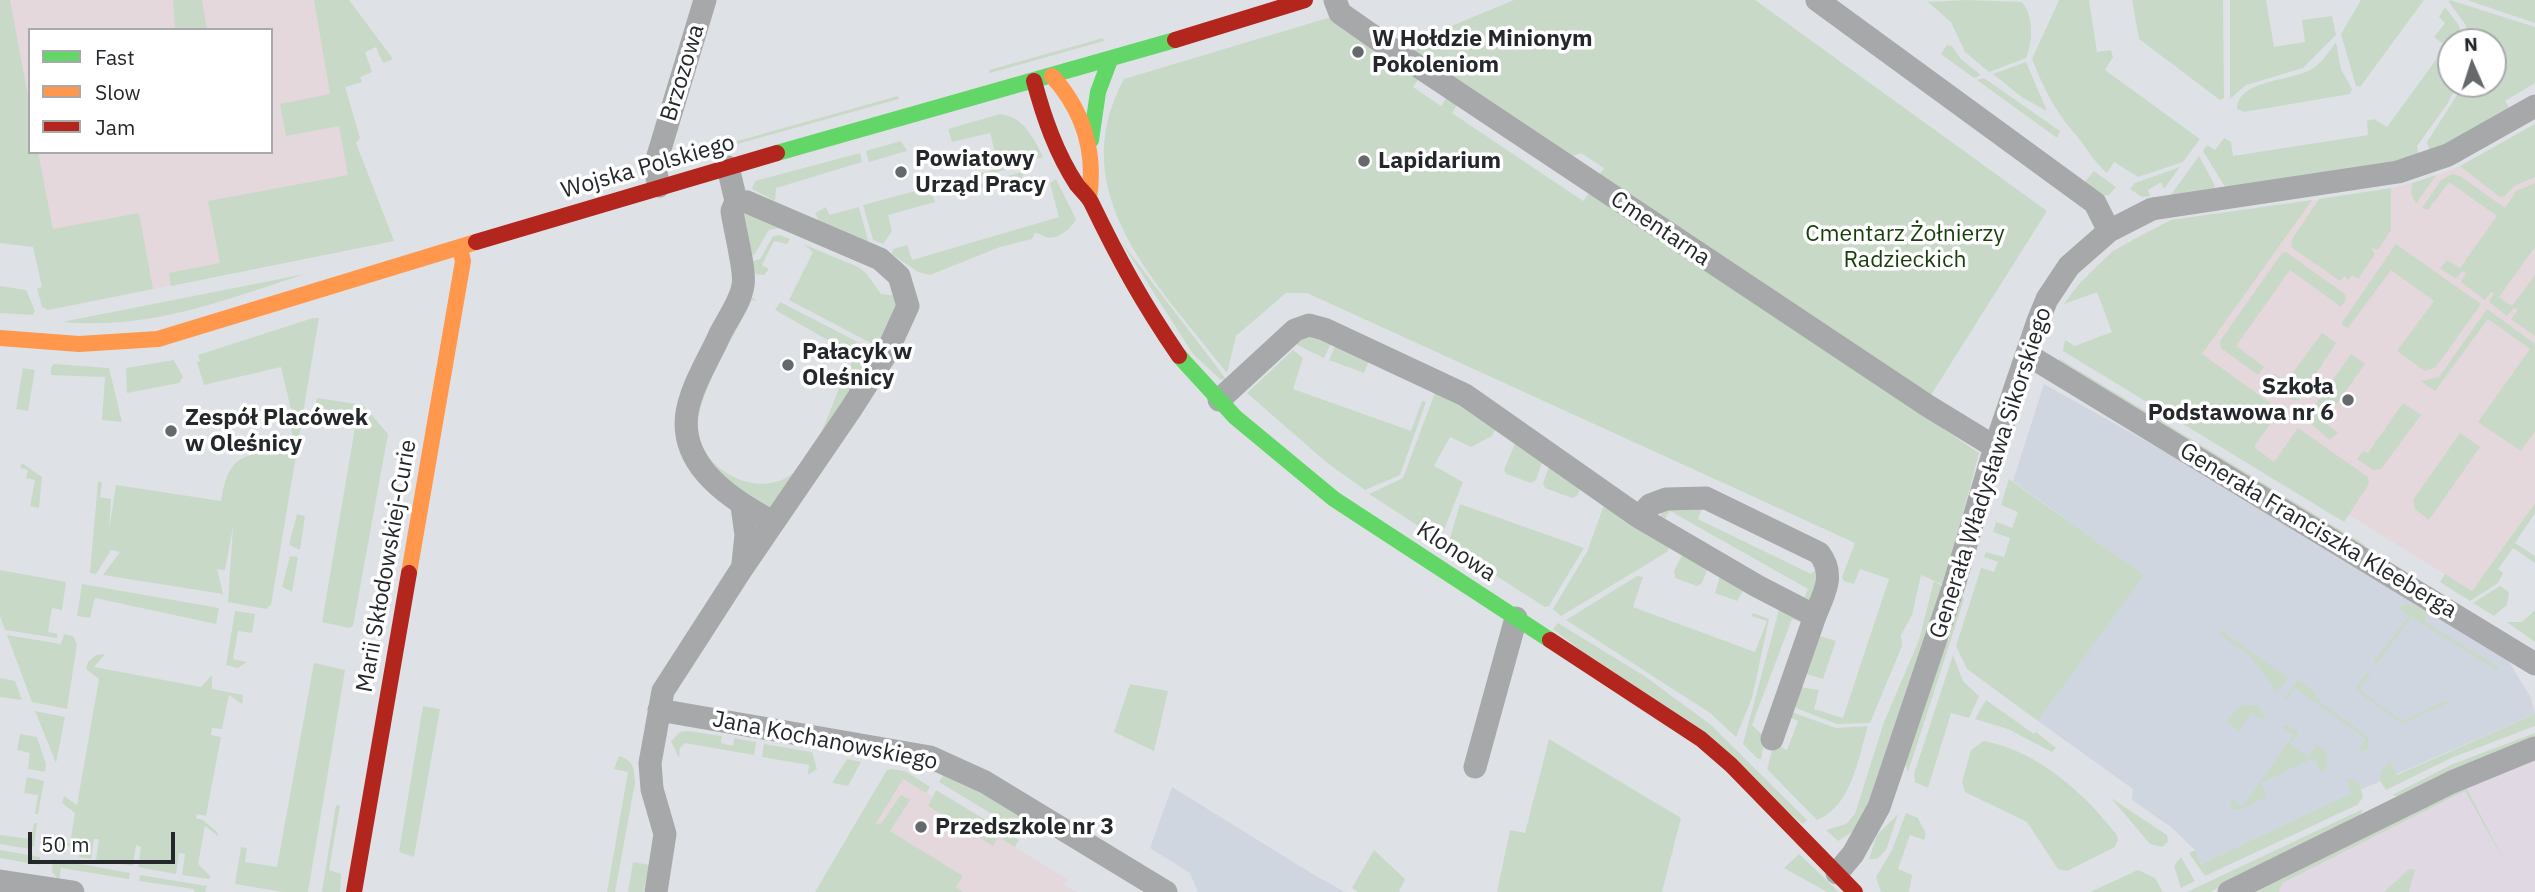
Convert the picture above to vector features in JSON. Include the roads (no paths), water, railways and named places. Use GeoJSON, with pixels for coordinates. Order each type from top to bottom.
{"type":"FeatureCollection","features":[{"type":"Feature","properties":{"kind":"street","name":"Wojska Polskiego"},"geometry":{"type":"LineString","coordinates":[[0,338],[79,344],[158,339],[659,186],[1110,60],[1305,0]]}},
{"type":"Feature","properties":{"kind":"street","name":"Cmentarna"},"geometry":{"type":"LineString","coordinates":[[1335,0],[1340,13],[1928,406],[1995,447]]}},
{"type":"Feature","properties":{"kind":"street"},"geometry":{"type":"LineString","coordinates":[[1817,0],[2095,203],[2109,231]]}},
{"type":"Feature","properties":{"kind":"street","name":"Brzozowa"},"geometry":{"type":"LineString","coordinates":[[659,186],[655,169],[657,159],[700,2]]}},
{"type":"Feature","properties":{"kind":"street","name":"Klonowa"},"geometry":{"type":"LineString","coordinates":[[1090,158],[1095,105],[1110,60]]}},
{"type":"Feature","properties":{"kind":"street","name":"Klonowa"},"geometry":{"type":"LineString","coordinates":[[1052,76],[1078,110],[1090,158],[1092,183],[1089,198]]}},
{"type":"Feature","properties":{"kind":"street","name":"Klonowa"},"geometry":{"type":"LineString","coordinates":[[1034,81],[1048,130],[1078,186],[1089,198],[1108,242],[1137,295],[1185,364],[1219,400],[1310,482],[1701,739],[1731,765],[1855,892]]}},
{"type":"Feature","properties":{"kind":"street","name":"Generała Władysława Sikorskiego"},"geometry":{"type":"LineString","coordinates":[[1837,873],[1853,854],[1879,807],[1954,585],[1995,447],[2047,299],[2058,280],[2083,252],[2109,231],[2166,205],[2368,178],[2413,168],[2472,143],[2535,106]]}},
{"type":"Feature","properties":{"kind":"street"},"geometry":{"type":"LineString","coordinates":[[727,167],[736,201],[732,211],[744,285],[691,397],[686,417],[689,445],[694,458],[715,482],[742,506],[773,522]]}},
{"type":"Feature","properties":{"kind":"street"},"geometry":{"type":"LineString","coordinates":[[656,892],[665,834],[650,776],[651,751],[666,684],[874,373],[903,321],[908,306],[899,276],[887,264],[747,202],[736,201]]}},
{"type":"Feature","properties":{"kind":"street","name":"Marii Skłodowskiej-Curie"},"geometry":{"type":"LineString","coordinates":[[354,892],[461,272],[460,248]]}},
{"type":"Feature","properties":{"kind":"street"},"geometry":{"type":"LineString","coordinates":[[1219,400],[1295,330],[1317,326],[1465,395],[1639,517],[1757,586],[1815,616]]}},
{"type":"Feature","properties":{"kind":"street","name":"Generała Franciszka Kleeberga"},"geometry":{"type":"LineString","coordinates":[[2028,355],[2535,664]]}},
{"type":"Feature","properties":{"kind":"street"},"geometry":{"type":"LineString","coordinates":[[1639,517],[1650,505],[1666,499],[1706,498],[1819,553],[1828,565],[1829,579],[1772,739]]}},
{"type":"Feature","properties":{"kind":"street"},"geometry":{"type":"LineString","coordinates":[[741,570],[746,535],[742,506]]}},
{"type":"Feature","properties":{"kind":"street"},"geometry":{"type":"LineString","coordinates":[[1475,767],[1516,618]]}},
{"type":"Feature","properties":{"kind":"street","name":"Jana Kochanowskiego"},"geometry":{"type":"LineString","coordinates":[[659,710],[930,757],[985,782],[1166,892]]}},
{"type":"Feature","properties":{"kind":"street"},"geometry":{"type":"LineString","coordinates":[[2229,892],[2452,782],[2535,748]]}},
{"type":"Feature","properties":{"kind":"street"},"geometry":{"type":"LineString","coordinates":[[0,880],[73,892]]}},
{"type":"Feature","properties":{"kind":"place","name":"W Hołdzie Minionym Pokoleniom"},"geometry":{"type":"Point","coordinates":[1358,52]}},
{"type":"Feature","properties":{"kind":"place","name":"Lapidarium"},"geometry":{"type":"Point","coordinates":[1364,161]}},
{"type":"Feature","properties":{"kind":"place","name":"Powiatowy Urząd Pracy"},"geometry":{"type":"Point","coordinates":[901,172]}},
{"type":"Feature","properties":{"kind":"place","name":"Pałacyk w Oleśnicy"},"geometry":{"type":"Point","coordinates":[788,365]}},
{"type":"Feature","properties":{"kind":"place","name":"Szkoła Podstawowa nr 6"},"geometry":{"type":"Point","coordinates":[2348,400]}},
{"type":"Feature","properties":{"kind":"place","name":"Zespół Placówek w Oleśnicy"},"geometry":{"type":"Point","coordinates":[171,431]}},
{"type":"Feature","properties":{"kind":"place","name":"Przedszkole nr 3"},"geometry":{"type":"Point","coordinates":[921,827]}},
{"type":"Feature","properties":{"kind":"park label","name":"Cmentarz Żołnierzy Radzieckich"},"geometry":{"type":"Point","coordinates":[1905,247]}}]}
